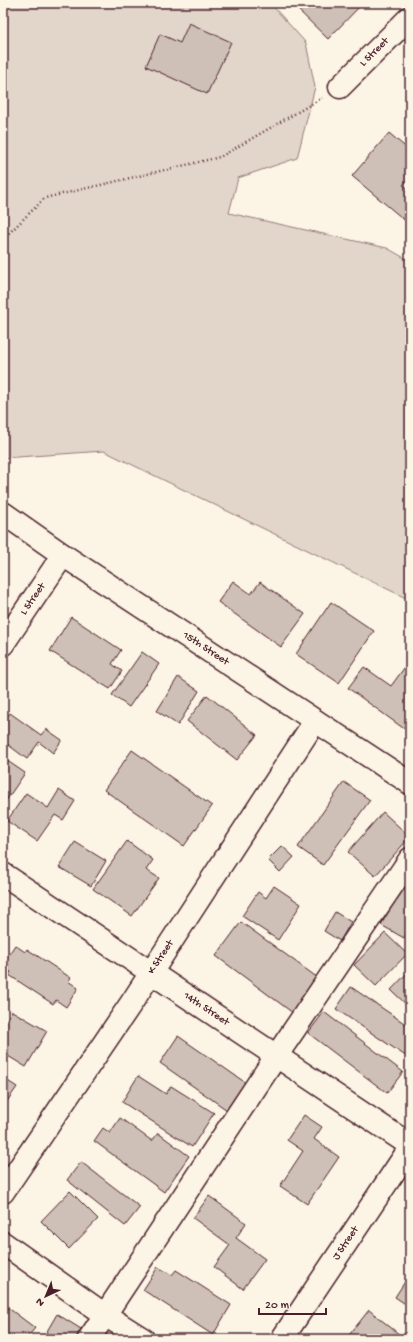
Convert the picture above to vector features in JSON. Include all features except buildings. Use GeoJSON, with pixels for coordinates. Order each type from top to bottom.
{"type":"FeatureCollection","features":[{"type":"Feature","properties":{"kind":"street","name":"L Street"},"geometry":{"type":"LineString","coordinates":[[340,87],[410,17]]}},
{"type":"Feature","properties":{"kind":"street","name":"15th Street"},"geometry":{"type":"LineString","coordinates":[[3,513],[63,555],[410,783]]}},
{"type":"Feature","properties":{"kind":"street","name":"L Street"},"geometry":{"type":"LineString","coordinates":[[3,644],[63,555]]}},
{"type":"Feature","properties":{"kind":"street","name":"K Street"},"geometry":{"type":"LineString","coordinates":[[3,1192],[151,972],[315,721]]}},
{"type":"Feature","properties":{"kind":"street"},"geometry":{"type":"LineString","coordinates":[[89,1339],[277,1055],[410,859]]}},
{"type":"Feature","properties":{"kind":"street","name":"14th Street"},"geometry":{"type":"LineString","coordinates":[[3,874],[277,1055],[410,1145]]}},
{"type":"Feature","properties":{"kind":"street","name":"J Street"},"geometry":{"type":"LineString","coordinates":[[282,1339],[410,1148]]}},
{"type":"Feature","properties":{"kind":"street"},"geometry":{"type":"LineString","coordinates":[[3,1243],[105,1315],[143,1339]]}},
{"type":"Feature","properties":{"kind":"path"},"geometry":{"type":"LineString","coordinates":[[3,239],[45,198],[220,157],[340,87]]}},
{"type":"Feature","properties":{"kind":"shaded area"},"geometry":{"type":"Polygon","coordinates":[[[3,3],[270,3],[306,43],[315,87],[297,158],[238,178],[229,213],[387,248],[410,261],[410,600],[104,451],[3,458],[3,3]]]}}]}
